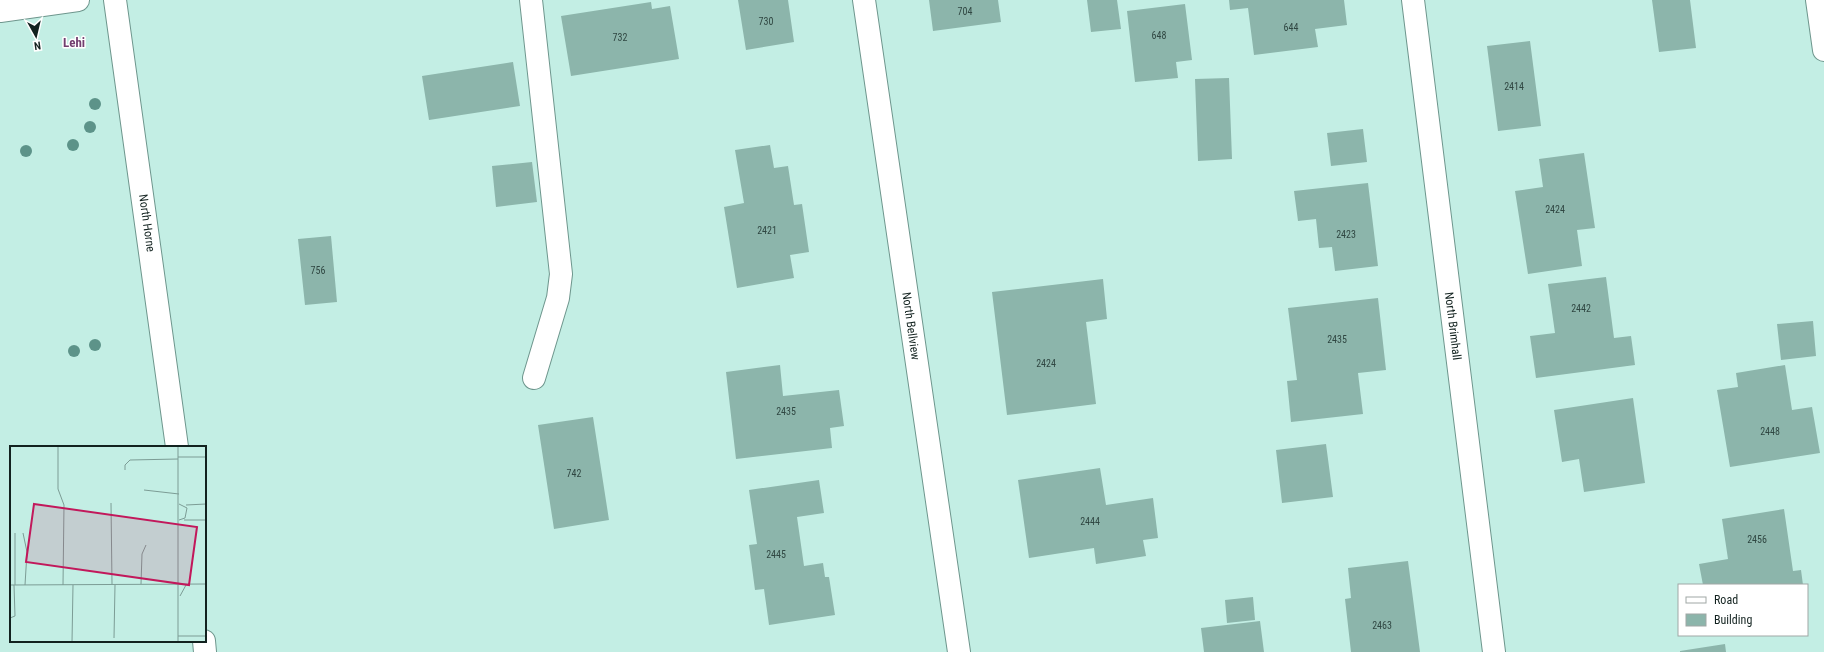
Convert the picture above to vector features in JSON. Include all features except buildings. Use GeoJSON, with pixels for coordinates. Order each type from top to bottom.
{"type":"FeatureCollection","features":[{"type":"Feature","properties":{"kind":"street"},"geometry":{"type":"LineString","coordinates":[[17,6],[78,0]]}},
{"type":"Feature","properties":{"kind":"street","name":"North Horne"},"geometry":{"type":"LineString","coordinates":[[115,0],[177,446]]}},
{"type":"Feature","properties":{"kind":"street"},"geometry":{"type":"LineString","coordinates":[[531,0],[561,274],[558,298],[534,378]]}},
{"type":"Feature","properties":{"kind":"street","name":"North Bellview"},"geometry":{"type":"LineString","coordinates":[[864,0],[958,652]]}},
{"type":"Feature","properties":{"kind":"street","name":"North Brimhall"},"geometry":{"type":"LineString","coordinates":[[1413,0],[1494,652]]}},
{"type":"Feature","properties":{"kind":"street"},"geometry":{"type":"LineString","coordinates":[[1817,0],[1824,50]]}},
{"type":"Feature","properties":{"kind":"street"},"geometry":{"type":"LineString","coordinates":[[204,642],[205,652]]}},
{"type":"Feature","properties":{"kind":"district","name":"Lehi"},"geometry":{"type":"Point","coordinates":[74,42]}}]}
